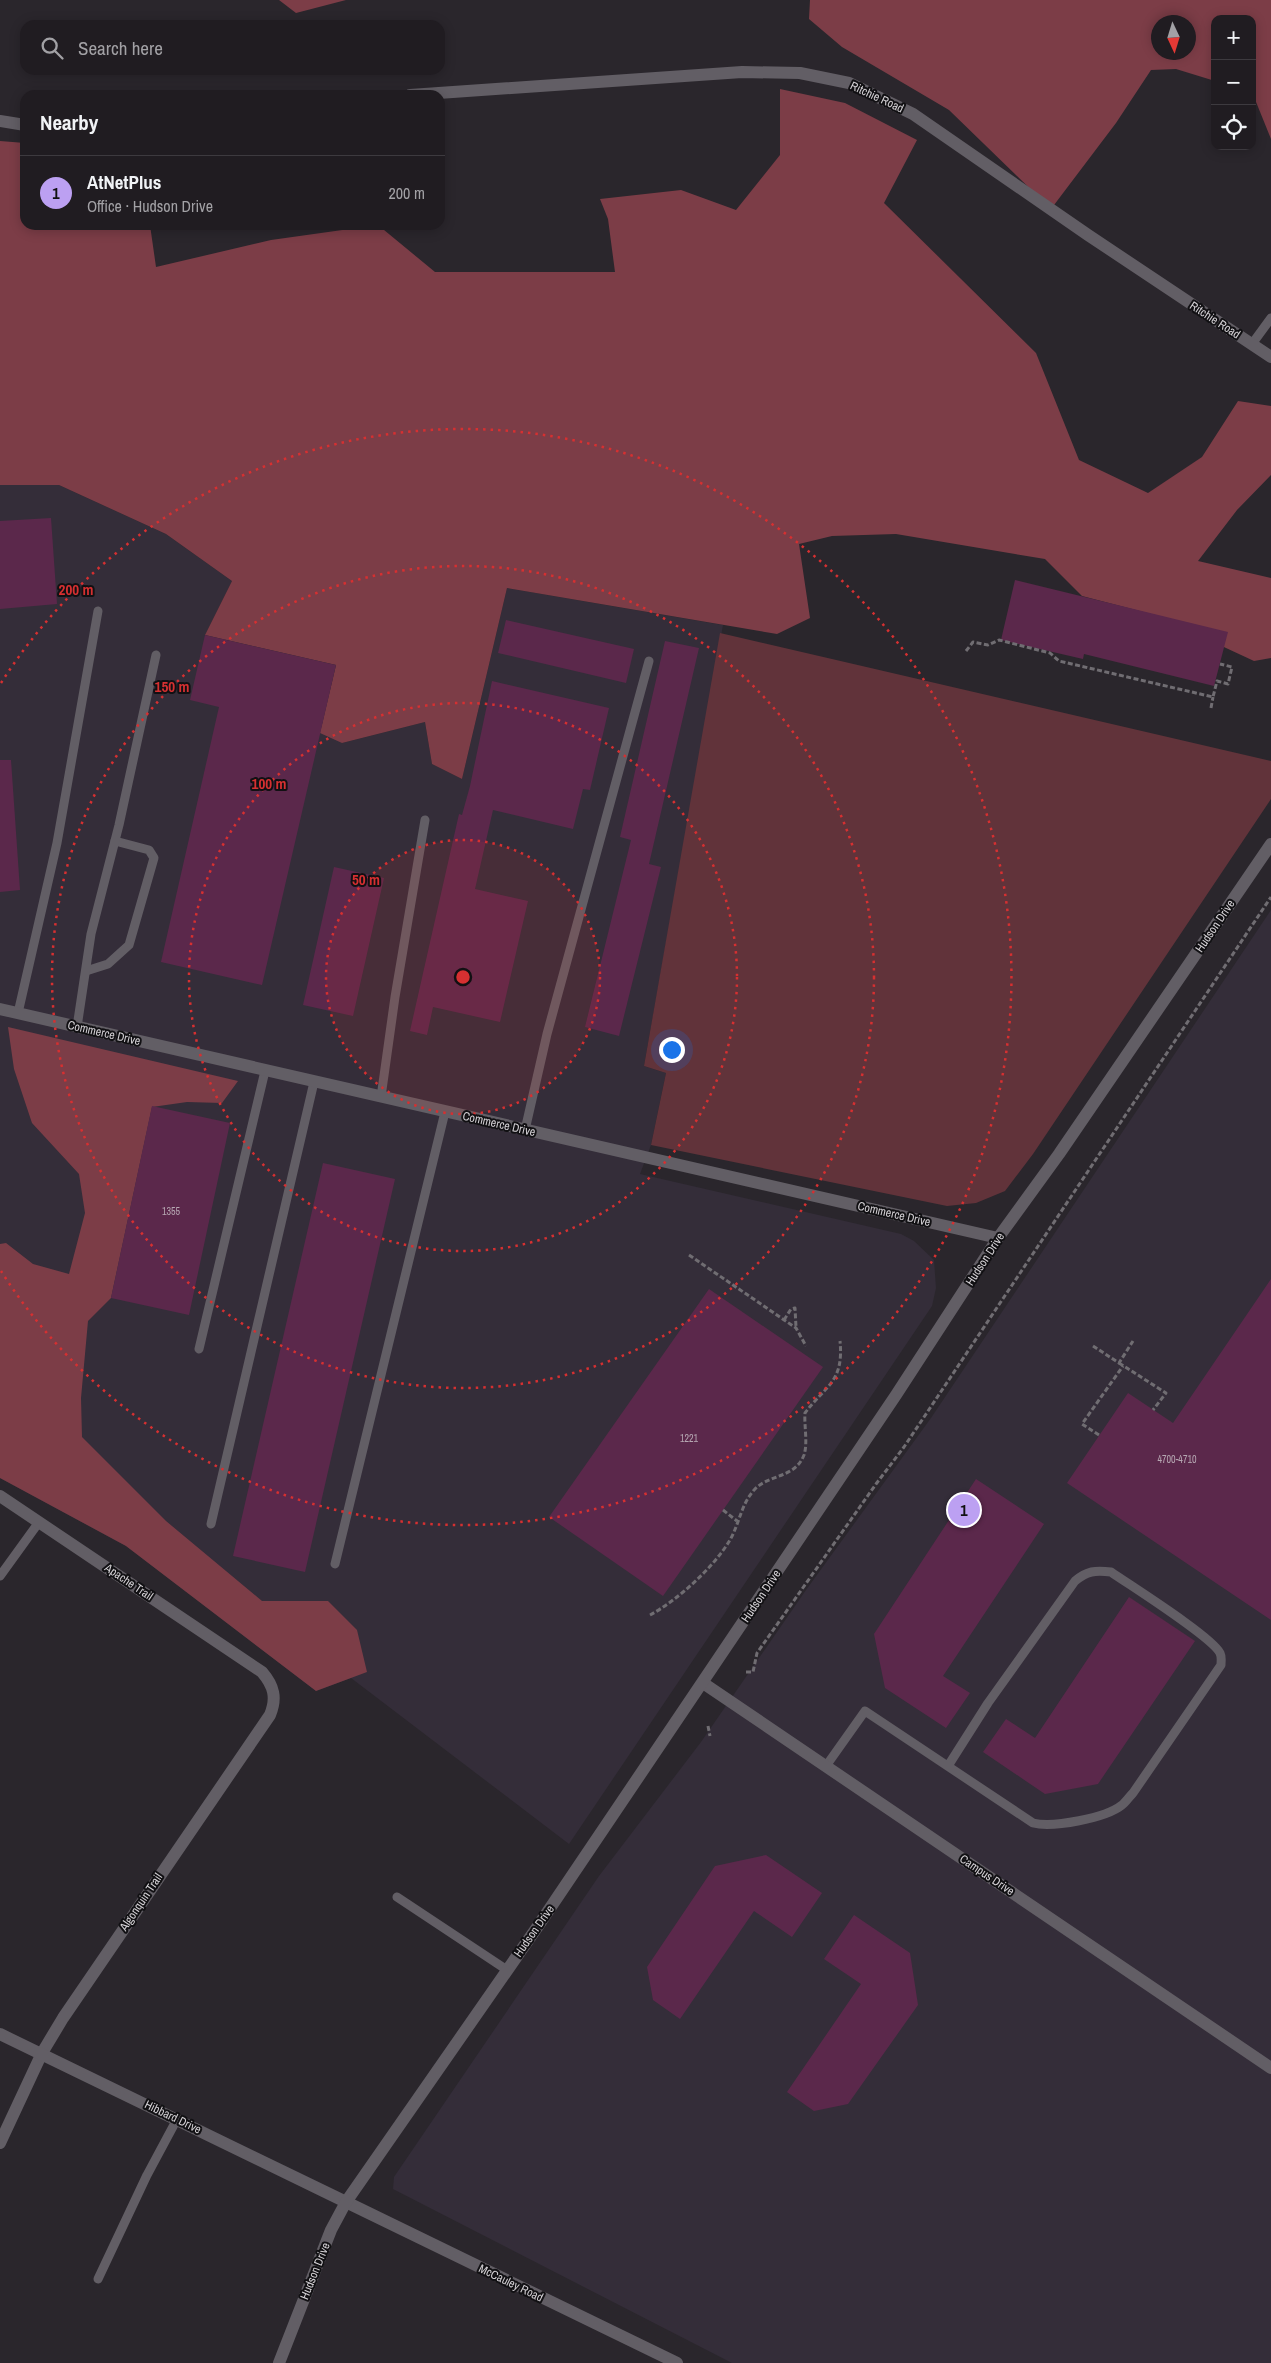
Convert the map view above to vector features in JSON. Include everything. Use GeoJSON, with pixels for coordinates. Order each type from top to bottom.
{"type":"FeatureCollection","features":[{"type":"Feature","properties":{"kind":"street","name":"Ritchie Road"},"geometry":{"type":"LineString","coordinates":[[445,93],[742,72],[800,73],[849,83],[878,96],[921,120],[1088,235],[1271,357]]}},
{"type":"Feature","properties":{"kind":"street"},"geometry":{"type":"LineString","coordinates":[[0,121],[20,124]]}},
{"type":"Feature","properties":{"kind":"street","name":"Hudson Drive"},"geometry":{"type":"LineString","coordinates":[[278,2363],[331,2230],[346,2202],[703,1683],[998,1238],[1059,1154],[1271,844]]}},
{"type":"Feature","properties":{"kind":"street","name":"Commerce Drive"},"geometry":{"type":"LineString","coordinates":[[0,1008],[265,1071],[998,1238]]}},
{"type":"Feature","properties":{"kind":"street","name":"Apache Trail"},"geometry":{"type":"LineString","coordinates":[[0,1496],[257,1669]]}},
{"type":"Feature","properties":{"kind":"street","name":"Algonquin Trail"},"geometry":{"type":"LineString","coordinates":[[0,2143],[42,2053],[63,2018],[270,1715],[273,1707],[273,1689],[270,1681],[257,1669]]}},
{"type":"Feature","properties":{"kind":"street","name":"Campus Drive"},"geometry":{"type":"LineString","coordinates":[[703,1683],[1271,2068]]}},
{"type":"Feature","properties":{"kind":"street","name":"Hibbard Drive"},"geometry":{"type":"LineString","coordinates":[[0,2034],[346,2202]]}},
{"type":"Feature","properties":{"kind":"street","name":"McCauley Road"},"geometry":{"type":"LineString","coordinates":[[346,2202],[677,2363]]}},
{"type":"Feature","properties":{"kind":"lane"},"geometry":{"type":"LineString","coordinates":[[1252,344],[1271,318]]}},
{"type":"Feature","properties":{"kind":"lane"},"geometry":{"type":"LineString","coordinates":[[18,1013],[57,843],[98,611]]}},
{"type":"Feature","properties":{"kind":"lane"},"geometry":{"type":"LineString","coordinates":[[78,1027],[92,934],[115,841],[156,654]]}},
{"type":"Feature","properties":{"kind":"lane"},"geometry":{"type":"LineString","coordinates":[[525,1130],[547,1034],[649,660]]}},
{"type":"Feature","properties":{"kind":"lane"},"geometry":{"type":"LineString","coordinates":[[381,1097],[395,998],[425,820]]}},
{"type":"Feature","properties":{"kind":"lane"},"geometry":{"type":"LineString","coordinates":[[86,971],[108,964],[129,945],[154,858],[149,850],[115,841]]}},
{"type":"Feature","properties":{"kind":"lane"},"geometry":{"type":"LineString","coordinates":[[199,1349],[265,1071]]}},
{"type":"Feature","properties":{"kind":"lane"},"geometry":{"type":"LineString","coordinates":[[212,1524],[314,1082]]}},
{"type":"Feature","properties":{"kind":"lane"},"geometry":{"type":"LineString","coordinates":[[335,1564],[445,1112]]}},
{"type":"Feature","properties":{"kind":"lane"},"geometry":{"type":"LineString","coordinates":[[0,1576],[39,1522]]}},
{"type":"Feature","properties":{"kind":"lane"},"geometry":{"type":"LineString","coordinates":[[826,1766],[865,1711],[1033,1823],[1059,1825],[1106,1813],[1122,1806],[1133,1793],[1220,1665],[1221,1655],[1216,1647],[1198,1632],[1111,1572],[1097,1570],[1086,1573],[1076,1582],[988,1703],[948,1766]]}},
{"type":"Feature","properties":{"kind":"lane"},"geometry":{"type":"LineString","coordinates":[[397,1897],[507,1970]]}},
{"type":"Feature","properties":{"kind":"lane"},"geometry":{"type":"LineString","coordinates":[[98,2279],[147,2175],[177,2119]]}},
{"type":"Feature","properties":{"kind":"path"},"geometry":{"type":"LineString","coordinates":[[966,651],[973,642],[988,645],[999,640],[1050,653],[1059,662],[1213,697]]}},
{"type":"Feature","properties":{"kind":"path"},"geometry":{"type":"LineString","coordinates":[[1211,708],[1217,682],[1228,684],[1232,667],[1220,664]]}},
{"type":"Feature","properties":{"kind":"path"},"geometry":{"type":"LineString","coordinates":[[746,1672],[754,1672],[757,1653],[904,1447],[1084,1180],[1165,1054],[1271,897]]}},
{"type":"Feature","properties":{"kind":"path"},"geometry":{"type":"LineString","coordinates":[[689,1255],[796,1328],[806,1346]]}},
{"type":"Feature","properties":{"kind":"path"},"geometry":{"type":"LineString","coordinates":[[784,1320],[791,1309],[796,1308],[796,1328]]}},
{"type":"Feature","properties":{"kind":"path"},"geometry":{"type":"LineString","coordinates":[[650,1616],[670,1602],[718,1557],[731,1538],[745,1501],[757,1487],[789,1474],[804,1455],[805,1413],[829,1388],[838,1373],[841,1356],[840,1341]]}},
{"type":"Feature","properties":{"kind":"path"},"geometry":{"type":"LineString","coordinates":[[1099,1435],[1082,1424],[1134,1341]]}},
{"type":"Feature","properties":{"kind":"path"},"geometry":{"type":"LineString","coordinates":[[1093,1346],[1166,1393],[1153,1410]]}},
{"type":"Feature","properties":{"kind":"path"},"geometry":{"type":"LineString","coordinates":[[723,1510],[737,1521]]}},
{"type":"Feature","properties":{"kind":"path"},"geometry":{"type":"LineString","coordinates":[[708,1726],[710,1736]]}},
{"type":"Feature","properties":{"kind":"shaded area"},"geometry":{"type":"Polygon","coordinates":[[[279,0],[346,0],[296,13],[279,0]]]}},
{"type":"Feature","properties":{"kind":"shaded area"},"geometry":{"type":"Polygon","coordinates":[[[810,0],[1271,0],[1271,139],[1256,102],[1256,15],[1211,15],[1211,80],[1176,69],[1151,70],[1116,123],[1051,209],[949,110],[842,47],[809,19],[810,0]]]}},
{"type":"Feature","properties":{"kind":"shaded area"},"geometry":{"type":"Polygon","coordinates":[[[780,89],[845,103],[917,140],[884,203],[1036,353],[1079,460],[1148,493],[1202,457],[1238,401],[1271,406],[1271,475],[1237,510],[1198,561],[1271,578],[1271,658],[1254,661],[1155,615],[1082,596],[1045,559],[896,534],[832,536],[799,544],[810,618],[777,634],[507,588],[462,779],[432,764],[425,722],[342,743],[320,733],[336,665],[205,635],[232,581],[166,534],[59,485],[0,485],[0,141],[20,143],[20,230],[151,230],[156,267],[271,240],[342,230],[384,230],[435,272],[615,272],[608,219],[600,199],[681,190],[736,210],[780,155],[780,89]]]}},
{"type":"Feature","properties":{"kind":"shaded area"},"geometry":{"type":"Polygon","coordinates":[[[0,485],[59,485],[166,534],[232,581],[205,635],[342,743],[425,722],[432,764],[462,779],[507,588],[723,625],[644,1066],[666,1073],[651,1145],[640,1174],[901,1234],[914,1241],[934,1260],[936,1288],[932,1306],[569,1844],[351,1678],[316,1691],[126,1546],[0,1478],[0,485]]]}},
{"type":"Feature","properties":{"kind":"shaded area"},"geometry":{"type":"Polygon","coordinates":[[[720,633],[1271,761],[1271,799],[1033,1154],[1005,1191],[976,1203],[947,1206],[651,1145],[666,1073],[644,1066],[720,633]]]}},
{"type":"Feature","properties":{"kind":"shaded area"},"geometry":{"type":"Polygon","coordinates":[[[1271,910],[1271,2363],[732,2363],[393,2189],[394,2177],[599,1876],[701,1742],[806,1590],[931,1418],[1271,910]]]}},
{"type":"Feature","properties":{"kind":"shaded area"},"geometry":{"type":"Polygon","coordinates":[[[8,1027],[238,1081],[222,1103],[187,1102],[152,1107],[111,1298],[88,1321],[81,1398],[82,1437],[166,1521],[262,1601],[328,1601],[357,1630],[367,1672],[316,1691],[126,1546],[0,1478],[0,1244],[6,1243],[33,1264],[69,1274],[85,1213],[79,1174],[32,1123],[14,1069],[8,1027]]]}},
{"type":"Feature","properties":{"kind":"building"},"geometry":{"type":"Polygon","coordinates":[[[51,518],[57,604],[0,609],[0,521],[51,518]]]}},
{"type":"Feature","properties":{"kind":"building"},"geometry":{"type":"Polygon","coordinates":[[[1015,580],[1228,632],[1214,686],[1084,654],[1083,659],[1001,640],[1015,580]]]}},
{"type":"Feature","properties":{"kind":"building"},"geometry":{"type":"Polygon","coordinates":[[[506,620],[634,649],[626,683],[498,653],[506,620]]]}},
{"type":"Feature","properties":{"kind":"building"},"geometry":{"type":"Polygon","coordinates":[[[205,635],[336,665],[262,985],[161,962],[219,707],[190,700],[205,635]]]}},
{"type":"Feature","properties":{"kind":"building"},"geometry":{"type":"Polygon","coordinates":[[[665,641],[699,648],[649,864],[661,867],[619,1036],[585,1027],[631,840],[620,837],[665,641]]]}},
{"type":"Feature","properties":{"kind":"building"},"geometry":{"type":"Polygon","coordinates":[[[492,681],[609,708],[590,790],[583,789],[573,829],[493,810],[475,889],[528,901],[500,1022],[433,1007],[427,1035],[410,1031],[459,814],[462,815],[470,786],[492,681]]]}},
{"type":"Feature","properties":{"kind":"building"},"geometry":{"type":"Polygon","coordinates":[[[0,760],[11,760],[20,890],[0,892],[0,760]]]}},
{"type":"Feature","properties":{"kind":"building"},"geometry":{"type":"Polygon","coordinates":[[[334,867],[384,878],[353,1016],[303,1005],[334,867]]]}},
{"type":"Feature","properties":{"kind":"building"},"geometry":{"type":"Polygon","coordinates":[[[152,1106],[230,1123],[189,1315],[111,1298],[152,1106]]]}},
{"type":"Feature","properties":{"kind":"building"},"geometry":{"type":"Polygon","coordinates":[[[323,1163],[395,1179],[305,1572],[233,1556],[323,1163]]]}},
{"type":"Feature","properties":{"kind":"building"},"geometry":{"type":"Polygon","coordinates":[[[1271,1279],[1271,1620],[1067,1483],[1128,1393],[1173,1423],[1271,1279]]]}},
{"type":"Feature","properties":{"kind":"building"},"geometry":{"type":"Polygon","coordinates":[[[709,1289],[823,1367],[663,1596],[549,1517],[709,1289]]]}},
{"type":"Feature","properties":{"kind":"building"},"geometry":{"type":"Polygon","coordinates":[[[976,1479],[1044,1524],[943,1676],[970,1693],[946,1728],[885,1688],[874,1634],[976,1479]]]}},
{"type":"Feature","properties":{"kind":"building"},"geometry":{"type":"Polygon","coordinates":[[[1129,1597],[1195,1641],[1098,1784],[1045,1794],[983,1752],[1006,1719],[1035,1738],[1129,1597]]]}},
{"type":"Feature","properties":{"kind":"building"},"geometry":{"type":"Polygon","coordinates":[[[766,1855],[822,1893],[792,1937],[754,1911],[680,2019],[653,2000],[647,1967],[715,1866],[766,1855]]]}},
{"type":"Feature","properties":{"kind":"building"},"geometry":{"type":"Polygon","coordinates":[[[854,1915],[910,1953],[918,2005],[848,2104],[814,2111],[787,2092],[861,1984],[824,1959],[854,1915]]]}},
{"type":"Feature","properties":{"kind":"place","name":"AtNetPlus"},"geometry":{"type":"Point","coordinates":[964,1510]}}]}
